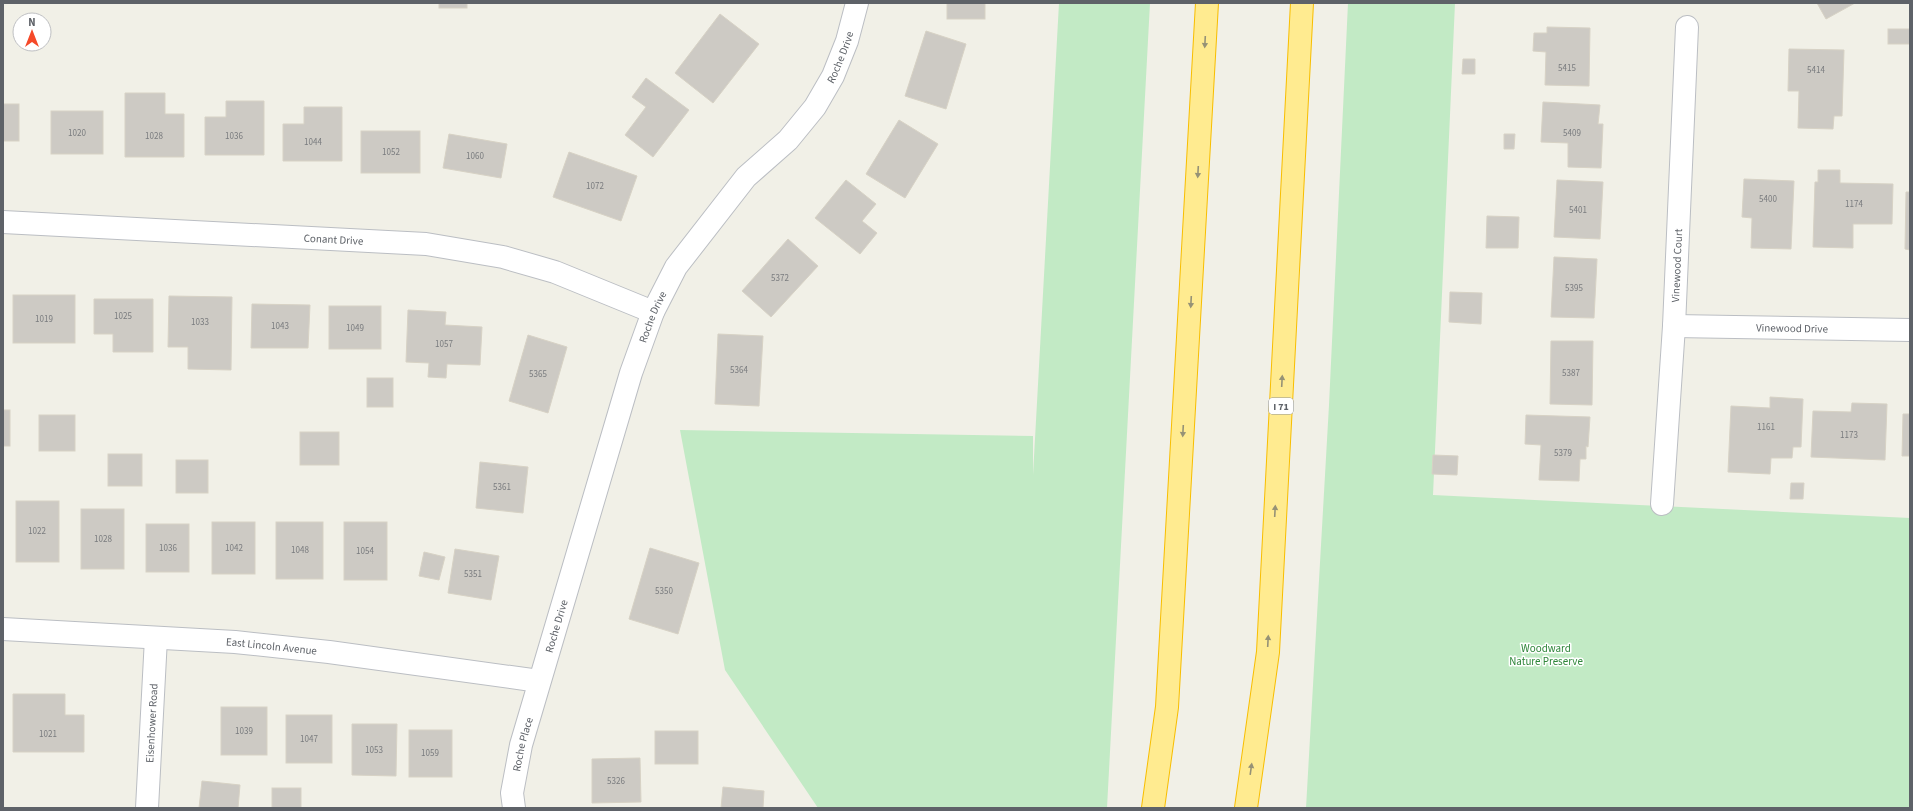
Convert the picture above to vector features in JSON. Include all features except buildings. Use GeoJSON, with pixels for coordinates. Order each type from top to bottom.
{"type":"FeatureCollection","features":[{"type":"Feature","properties":{"kind":"highway"},"geometry":{"type":"LineString","coordinates":[[1153,808],[1167,707],[1207,3]]}},
{"type":"Feature","properties":{"kind":"highway","name":"I 71"},"geometry":{"type":"LineString","coordinates":[[1246,808],[1268,652],[1302,3]]}},
{"type":"Feature","properties":{"kind":"street","name":"Roche Drive"},"geometry":{"type":"LineString","coordinates":[[539,681],[631,373],[653,312],[676,267],[741,183],[788,140],[815,107],[833,76],[847,41],[857,3]]}},
{"type":"Feature","properties":{"kind":"street","name":"Vinewood Court"},"geometry":{"type":"LineString","coordinates":[[1662,504],[1674,326],[1687,27]]}},
{"type":"Feature","properties":{"kind":"street","name":"Conant Drive"},"geometry":{"type":"LineString","coordinates":[[3,222],[426,244],[503,257],[555,272],[653,312]]}},
{"type":"Feature","properties":{"kind":"street","name":"Vinewood Drive"},"geometry":{"type":"LineString","coordinates":[[1674,326],[1910,330]]}},
{"type":"Feature","properties":{"kind":"street","name":"East Lincoln Avenue"},"geometry":{"type":"LineString","coordinates":[[3,629],[235,642],[329,652],[539,681]]}},
{"type":"Feature","properties":{"kind":"street","name":"Eisenhower Road"},"geometry":{"type":"LineString","coordinates":[[147,808],[156,638]]}},
{"type":"Feature","properties":{"kind":"street","name":"Roche Place"},"geometry":{"type":"LineString","coordinates":[[514,808],[512,793],[521,745],[539,681]]}},
{"type":"Feature","properties":{"kind":"green space"},"geometry":{"type":"Polygon","coordinates":[[[1059,3],[1150,3],[1107,808],[818,808],[725,670],[680,430],[1033,436],[1033,475],[1059,3]]]}},
{"type":"Feature","properties":{"kind":"green space","name":"Woodward Nature Preserve"},"geometry":{"type":"Polygon","coordinates":[[[1348,3],[1455,3],[1433,495],[1910,518],[1910,808],[1306,808],[1329,405],[1348,3]]]}}]}
